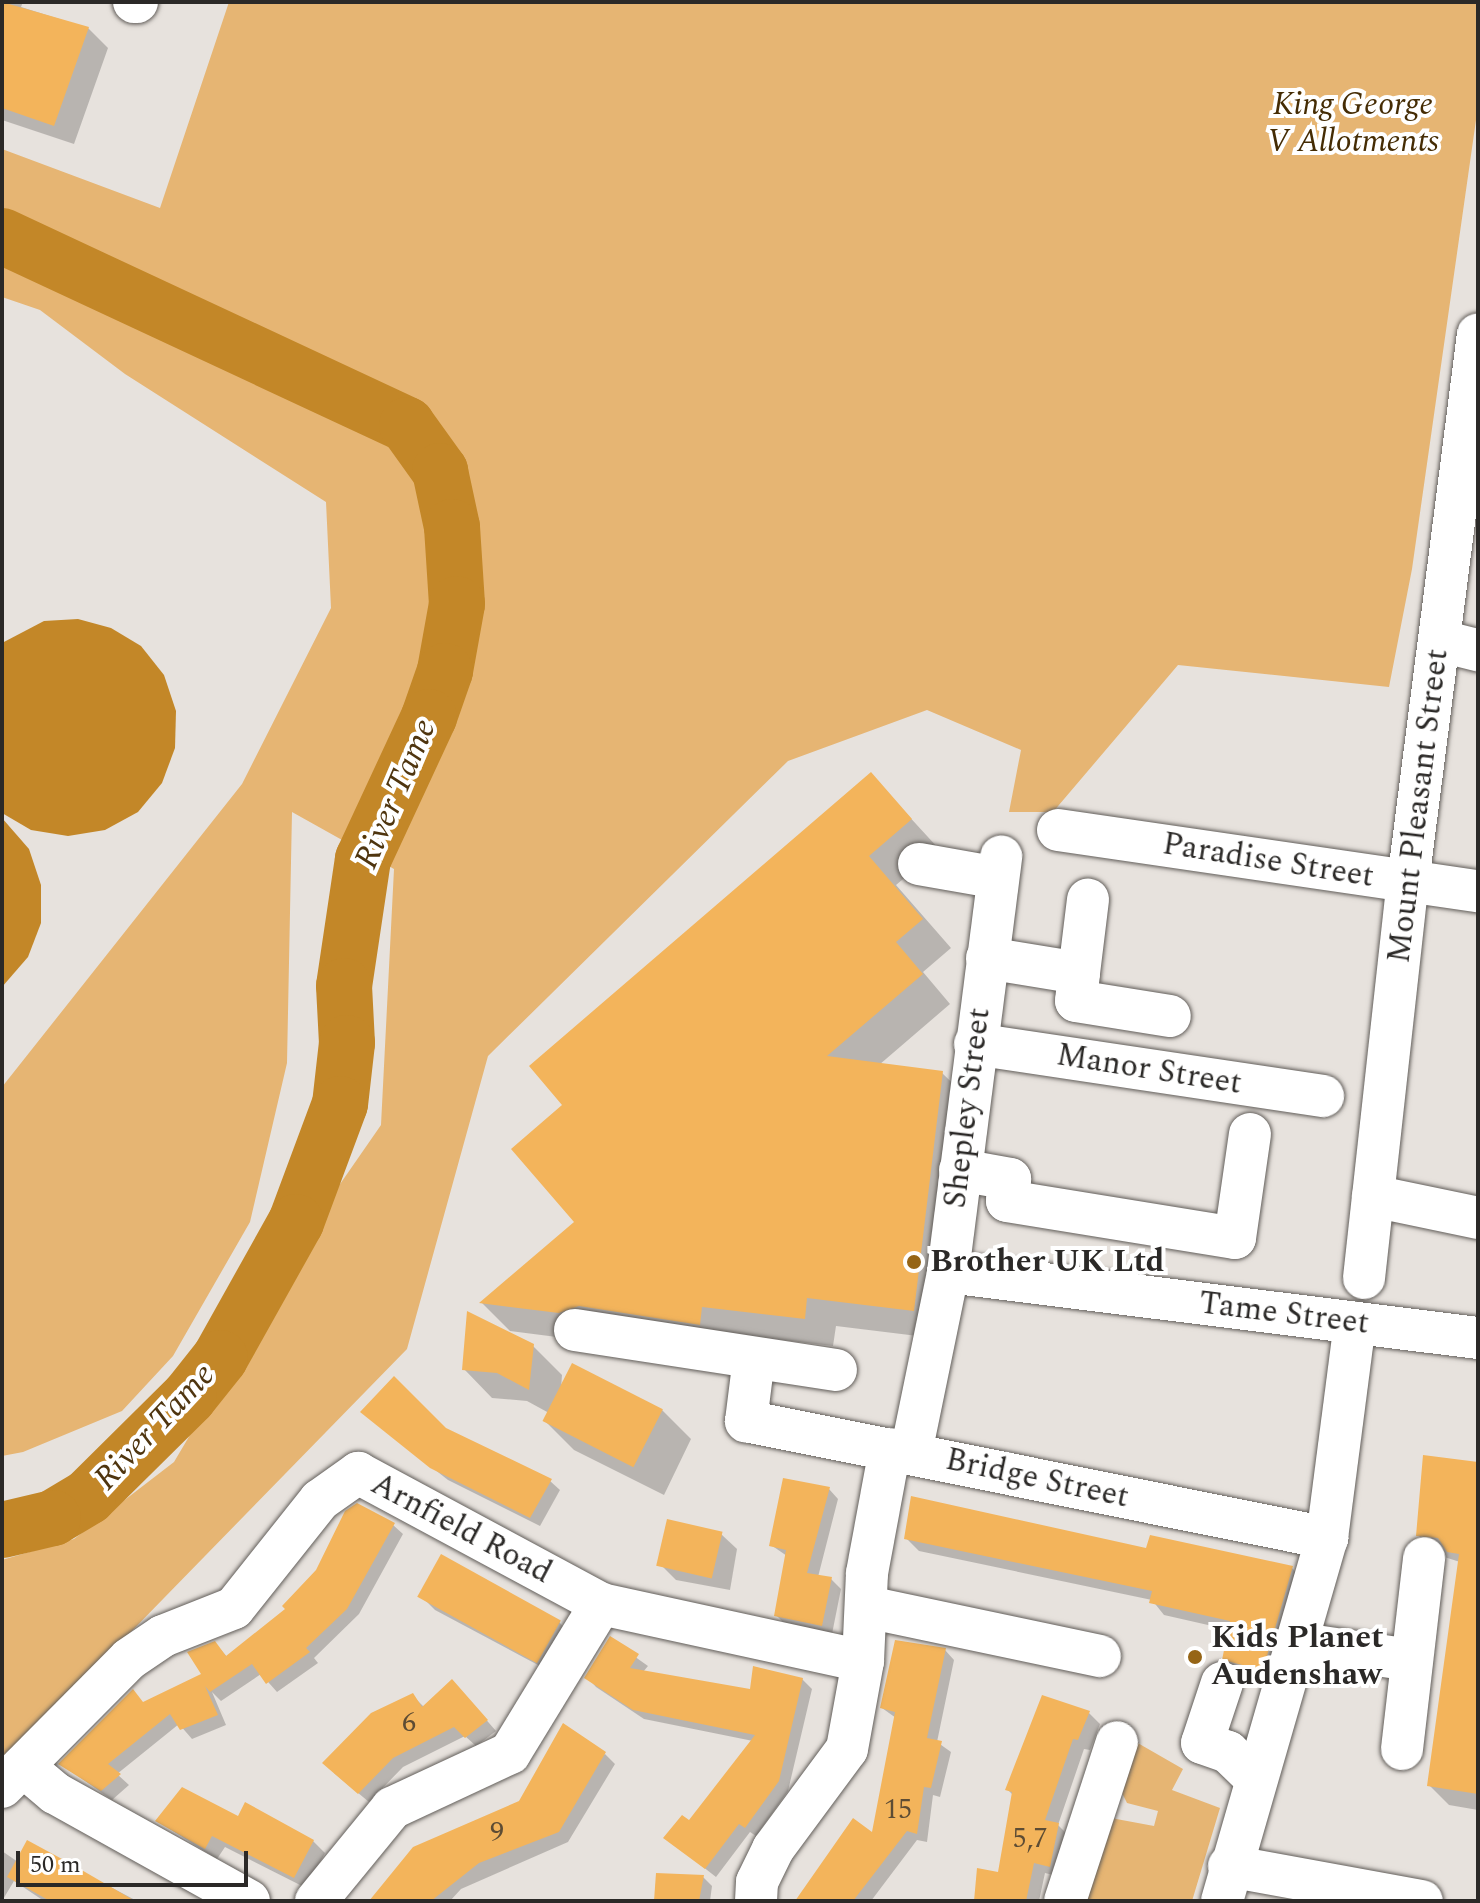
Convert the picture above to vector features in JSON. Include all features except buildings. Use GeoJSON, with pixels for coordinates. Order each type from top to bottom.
{"type":"FeatureCollection","features":[{"type":"Feature","properties":{"kind":"street","name":"Mount Pleasant Street"},"geometry":{"type":"LineString","coordinates":[[1364,1278],[1408,882],[1459,646],[1478,334]]}},
{"type":"Feature","properties":{"kind":"street","name":"Paradise Street"},"geometry":{"type":"LineString","coordinates":[[1058,830],[1478,891]]}},
{"type":"Feature","properties":{"kind":"street","name":"Shepley Street"},"geometry":{"type":"LineString","coordinates":[[900,1451],[948,1272],[999,867],[919,864]]}},
{"type":"Feature","properties":{"kind":"street"},"geometry":{"type":"LineString","coordinates":[[1088,900],[1076,1001],[1170,1016]]}},
{"type":"Feature","properties":{"kind":"street"},"geometry":{"type":"LineString","coordinates":[[987,958],[1079,973]]}},
{"type":"Feature","properties":{"kind":"street","name":"Manor Street"},"geometry":{"type":"LineString","coordinates":[[975,1044],[1323,1096]]}},
{"type":"Feature","properties":{"kind":"street"},"geometry":{"type":"LineString","coordinates":[[960,1170],[1010,1179],[1007,1201],[1235,1238],[1250,1134]]}},
{"type":"Feature","properties":{"kind":"street"},"geometry":{"type":"LineString","coordinates":[[1373,1196],[1478,1218]]}},
{"type":"Feature","properties":{"kind":"street","name":"Tame Street"},"geometry":{"type":"LineString","coordinates":[[948,1272],[1478,1338]]}},
{"type":"Feature","properties":{"kind":"street"},"geometry":{"type":"LineString","coordinates":[[1355,1323],[1327,1538],[1226,1884],[1404,1899]]}},
{"type":"Feature","properties":{"kind":"street"},"geometry":{"type":"LineString","coordinates":[[575,1330],[836,1370]]}},
{"type":"Feature","properties":{"kind":"street","name":"Bridge Street"},"geometry":{"type":"LineString","coordinates":[[754,1358],[746,1421],[1327,1538]]}},
{"type":"Feature","properties":{"kind":"street"},"geometry":{"type":"LineString","coordinates":[[756,1901],[757,1882],[773,1849],[847,1749],[863,1661],[867,1573],[900,1451]]}},
{"type":"Feature","properties":{"kind":"street","name":"Arnfield Road"},"geometry":{"type":"LineString","coordinates":[[249,1901],[55,1793],[12,1776],[129,1659],[163,1636],[234,1608],[320,1500],[358,1473],[601,1604],[863,1661]]}},
{"type":"Feature","properties":{"kind":"street"},"geometry":{"type":"LineString","coordinates":[[1402,1749],[1424,1558]]}},
{"type":"Feature","properties":{"kind":"street"},"geometry":{"type":"LineString","coordinates":[[316,1901],[392,1808],[510,1753],[601,1604]]}},
{"type":"Feature","properties":{"kind":"street"},"geometry":{"type":"LineString","coordinates":[[867,1607],[1100,1656]]}},
{"type":"Feature","properties":{"kind":"street"},"geometry":{"type":"LineString","coordinates":[[1295,1643],[1411,1660]]}},
{"type":"Feature","properties":{"kind":"street"},"geometry":{"type":"LineString","coordinates":[[1222,1683],[1202,1743],[1228,1752],[1255,1778]]}},
{"type":"Feature","properties":{"kind":"street"},"geometry":{"type":"LineString","coordinates":[[1067,1890],[1117,1742]]}},
{"type":"Feature","properties":{"kind":"green space","name":"King George V Allotments"},"geometry":{"type":"Polygon","coordinates":[[[229,2],[1478,2],[1478,106],[1412,569],[1389,687],[1178,665],[1053,812],[1009,812],[1021,750],[927,710],[788,761],[488,1056],[407,1349],[2,1764],[2,1560],[74,1539],[174,1462],[329,1200],[381,1125],[394,869],[292,812],[287,1063],[250,1222],[173,1356],[122,1411],[23,1452],[2,1456],[2,1087],[242,784],[331,608],[326,502],[125,374],[40,310],[2,297],[2,149],[160,208],[229,2]]]}},
{"type":"Feature","properties":{"kind":"green space"},"geometry":{"type":"Polygon","coordinates":[[[1129,1738],[1183,1769],[1172,1790],[1220,1808],[1192,1901],[1074,1901],[1111,1818],[1154,1826],[1158,1811],[1127,1803],[1113,1775],[1129,1738]]]}},
{"type":"Feature","properties":{"kind":"shaded area"},"geometry":{"type":"Polygon","coordinates":[[[78,619],[111,628],[141,646],[164,675],[176,711],[175,748],[162,783],[138,812],[105,830],[68,836],[31,830],[2,813],[2,643],[44,621],[78,619]]]}},
{"type":"Feature","properties":{"kind":"shaded area"},"geometry":{"type":"Polygon","coordinates":[[[2,818],[29,849],[41,885],[41,923],[28,957],[2,987],[2,818]]]}},
{"type":"Feature","properties":{"kind":"waterway","name":"River Tame"},"geometry":{"type":"LineString","coordinates":[[2,236],[407,425],[440,471],[452,527],[457,604],[445,671],[429,717],[363,859],[344,986],[347,1043],[340,1104],[296,1222],[220,1358],[189,1397],[88,1497],[53,1518],[2,1530]]}},
{"type":"Feature","properties":{"kind":"place","name":"Brother UK Ltd"},"geometry":{"type":"Point","coordinates":[914,1262]}},
{"type":"Feature","properties":{"kind":"place","name":"Kids Planet Audenshaw"},"geometry":{"type":"Point","coordinates":[1195,1657]}}]}
